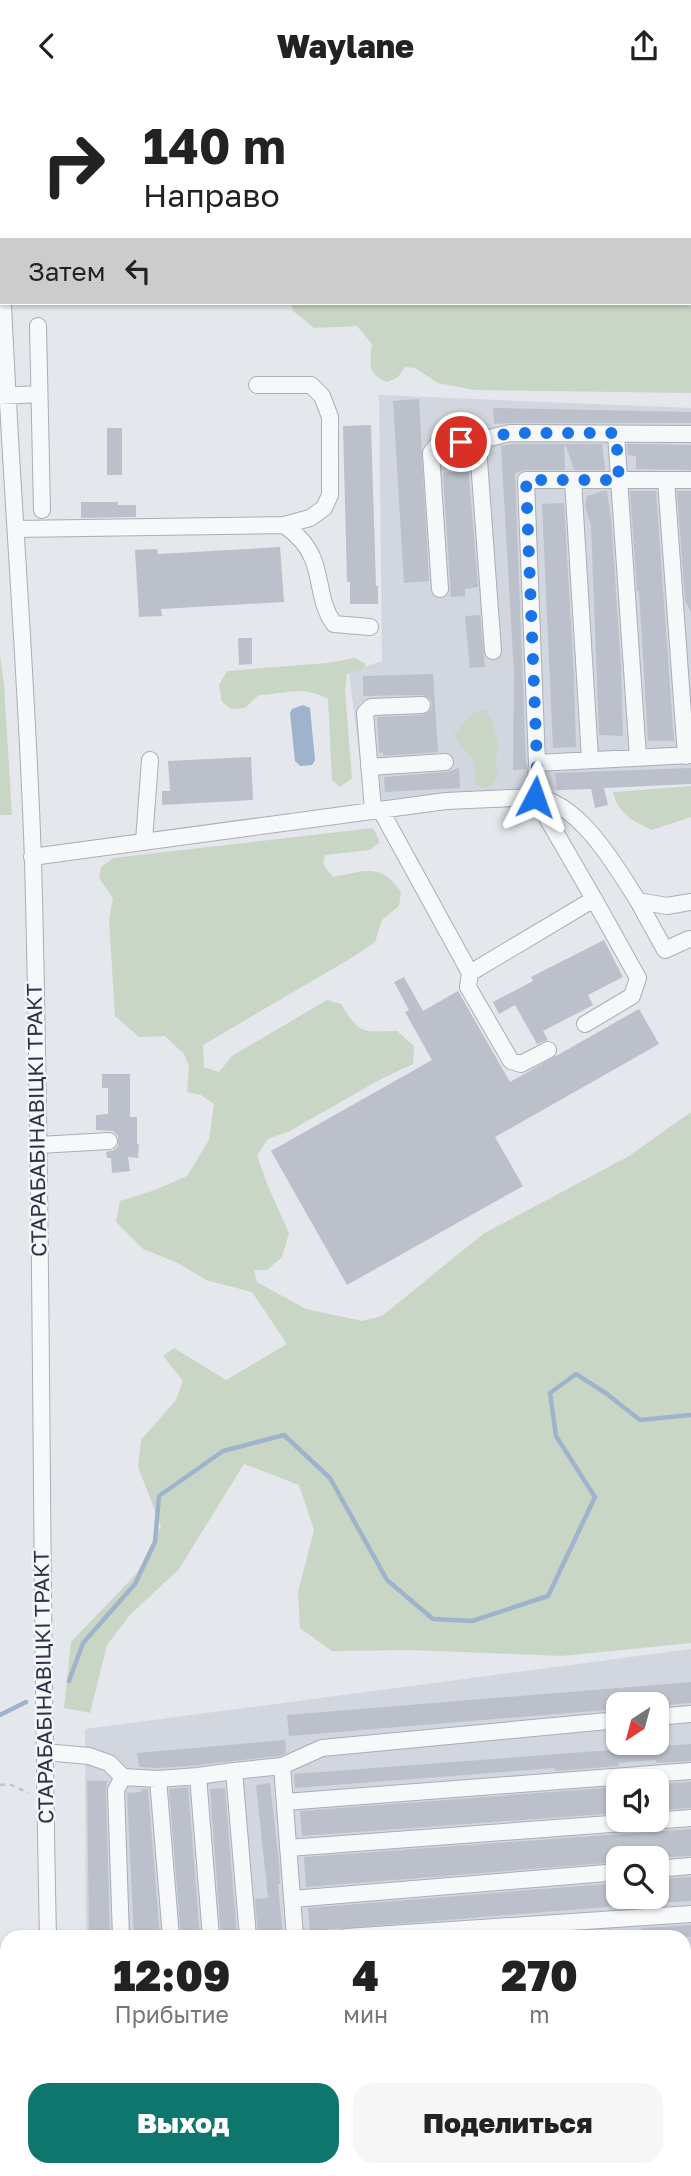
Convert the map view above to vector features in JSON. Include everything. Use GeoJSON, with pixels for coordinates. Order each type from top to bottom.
{"type":"FeatureCollection","features":[{"type":"Feature","properties":{"kind":"street","name":"СТАРАБАБІНАВІЦКІ ТРАКТ"},"geometry":{"type":"LineString","coordinates":[[3,305],[3,395],[16,529],[32,857],[39,1145],[48,1930]]}},
{"type":"Feature","properties":{"kind":"street"},"geometry":{"type":"LineString","coordinates":[[38,326],[41,510]]}},
{"type":"Feature","properties":{"kind":"street"},"geometry":{"type":"LineString","coordinates":[[16,529],[284,525],[310,518],[324,508],[330,495],[330,417],[322,396],[311,385],[257,385]]}},
{"type":"Feature","properties":{"kind":"street"},"geometry":{"type":"LineString","coordinates":[[3,395],[39,394]]}},
{"type":"Feature","properties":{"kind":"street"},"geometry":{"type":"LineString","coordinates":[[440,589],[431,453],[438,444],[485,439],[510,433],[691,434]]}},
{"type":"Feature","properties":{"kind":"street"},"geometry":{"type":"LineString","coordinates":[[616,433],[638,757]]}},
{"type":"Feature","properties":{"kind":"street"},"geometry":{"type":"LineString","coordinates":[[485,439],[478,446],[493,651]]}},
{"type":"Feature","properties":{"kind":"street"},"geometry":{"type":"LineString","coordinates":[[573,479],[590,759]]}},
{"type":"Feature","properties":{"kind":"street"},"geometry":{"type":"LineString","coordinates":[[584,1024],[632,996],[638,978],[535,797],[537,763],[526,480],[691,480]]}},
{"type":"Feature","properties":{"kind":"street"},"geometry":{"type":"LineString","coordinates":[[537,763],[688,756],[666,480]]}},
{"type":"Feature","properties":{"kind":"street"},"geometry":{"type":"LineString","coordinates":[[284,525],[300,537],[313,559],[325,612],[334,624],[370,627]]}},
{"type":"Feature","properties":{"kind":"street"},"geometry":{"type":"LineString","coordinates":[[422,705],[371,707],[365,713],[369,767],[376,810],[470,973],[468,987],[511,1061],[520,1064],[548,1049]]}},
{"type":"Feature","properties":{"kind":"street"},"geometry":{"type":"LineString","coordinates":[[144,841],[150,760]]}},
{"type":"Feature","properties":{"kind":"street"},"geometry":{"type":"LineString","coordinates":[[369,767],[444,762]]}},
{"type":"Feature","properties":{"kind":"street"},"geometry":{"type":"LineString","coordinates":[[32,857],[446,801],[535,797],[548,799],[577,818],[614,862],[665,950],[689,939]]}},
{"type":"Feature","properties":{"kind":"street"},"geometry":{"type":"LineString","coordinates":[[470,973],[594,899]]}},
{"type":"Feature","properties":{"kind":"street"},"geometry":{"type":"LineString","coordinates":[[638,901],[667,906],[691,902]]}},
{"type":"Feature","properties":{"kind":"street"},"geometry":{"type":"LineString","coordinates":[[39,1145],[109,1141]]}},
{"type":"Feature","properties":{"kind":"street"},"geometry":{"type":"LineString","coordinates":[[669,1716],[691,1714]]}},
{"type":"Feature","properties":{"kind":"street"},"geometry":{"type":"LineString","coordinates":[[44,1752],[89,1756],[109,1763],[123,1777],[158,1779],[282,1766],[321,1748],[606,1721]]}},
{"type":"Feature","properties":{"kind":"street"},"geometry":{"type":"LineString","coordinates":[[282,1766],[294,1930]]}},
{"type":"Feature","properties":{"kind":"street"},"geometry":{"type":"LineString","coordinates":[[285,1802],[691,1770]]}},
{"type":"Feature","properties":{"kind":"street"},"geometry":{"type":"LineString","coordinates":[[234,1771],[247,1930]]}},
{"type":"Feature","properties":{"kind":"street"},"geometry":{"type":"LineString","coordinates":[[198,1776],[210,1930]]}},
{"type":"Feature","properties":{"kind":"street"},"geometry":{"type":"LineString","coordinates":[[121,1930],[116,1790],[123,1777]]}},
{"type":"Feature","properties":{"kind":"street"},"geometry":{"type":"LineString","coordinates":[[158,1779],[170,1930]]}},
{"type":"Feature","properties":{"kind":"street"},"geometry":{"type":"LineString","coordinates":[[288,1848],[691,1818]]}},
{"type":"Feature","properties":{"kind":"street"},"geometry":{"type":"LineString","coordinates":[[669,1868],[691,1866]]}},
{"type":"Feature","properties":{"kind":"street"},"geometry":{"type":"LineString","coordinates":[[292,1899],[606,1873]]}},
{"type":"Feature","properties":{"kind":"street"},"geometry":{"type":"LineString","coordinates":[[451,1930],[691,1914]]}},
{"type":"Feature","properties":{"kind":"path"},"geometry":{"type":"LineString","coordinates":[[0,1785],[9,1784],[45,1800]]}},
{"type":"Feature","properties":{"kind":"shaded area"},"geometry":{"type":"Polygon","coordinates":[[[379,395],[691,408],[691,783],[365,801],[349,672],[382,661],[379,395]]]}},
{"type":"Feature","properties":{"kind":"shaded area"},"geometry":{"type":"Polygon","coordinates":[[[691,1649],[691,1930],[86,1930],[85,1729],[691,1649]]]}},
{"type":"Feature","properties":{"kind":"green space"},"geometry":{"type":"Polygon","coordinates":[[[292,305],[691,305],[691,393],[475,390],[438,383],[415,368],[405,367],[398,377],[387,382],[372,371],[372,344],[357,326],[314,328],[293,311],[292,305]]]}},
{"type":"Feature","properties":{"kind":"green space"},"geometry":{"type":"Polygon","coordinates":[[[0,656],[4,684],[12,815],[0,815],[0,656]]]}},
{"type":"Feature","properties":{"kind":"green space"},"geometry":{"type":"Polygon","coordinates":[[[355,658],[366,664],[362,669],[347,674],[345,691],[352,778],[340,787],[332,780],[328,699],[310,692],[294,691],[259,695],[245,708],[231,709],[222,702],[219,685],[227,671],[327,663],[355,658]]]}},
{"type":"Feature","properties":{"kind":"green space"},"geometry":{"type":"Polygon","coordinates":[[[485,710],[493,721],[498,747],[495,765],[498,774],[493,784],[485,789],[476,785],[473,759],[454,734],[474,712],[485,710]]]}},
{"type":"Feature","properties":{"kind":"green space"},"geometry":{"type":"Polygon","coordinates":[[[691,786],[691,817],[652,830],[623,811],[613,792],[691,786]]]}},
{"type":"Feature","properties":{"kind":"green space"},"geometry":{"type":"Polygon","coordinates":[[[373,828],[380,842],[370,850],[325,855],[323,864],[333,877],[363,871],[379,872],[394,882],[401,892],[399,906],[382,920],[375,942],[203,1045],[204,1067],[219,1072],[232,1056],[327,1000],[341,1004],[353,1021],[363,1029],[376,1032],[397,1031],[414,1046],[413,1064],[381,1079],[288,1132],[268,1139],[257,1155],[289,1233],[282,1257],[267,1270],[254,1270],[257,1282],[306,1309],[362,1321],[382,1316],[483,1234],[629,1156],[691,1112],[691,1643],[562,1656],[411,1650],[332,1651],[300,1628],[298,1592],[314,1530],[299,1485],[244,1464],[179,1569],[130,1615],[107,1645],[90,1713],[64,1708],[71,1642],[137,1573],[161,1526],[138,1467],[141,1440],[176,1400],[183,1381],[163,1356],[174,1348],[226,1380],[287,1344],[252,1292],[206,1280],[178,1263],[143,1249],[116,1222],[120,1201],[187,1176],[209,1140],[214,1104],[201,1095],[187,1092],[189,1066],[184,1054],[165,1036],[139,1037],[115,1016],[109,920],[113,898],[99,878],[101,867],[113,858],[373,828]]]}},
{"type":"Feature","properties":{"kind":"water"},"geometry":{"type":"Polygon","coordinates":[[[303,705],[310,708],[315,760],[312,765],[300,766],[295,761],[290,713],[292,709],[303,705]]]}},
{"type":"Feature","properties":{"kind":"building"},"geometry":{"type":"Polygon","coordinates":[[[419,399],[429,581],[404,583],[393,401],[419,399]]]}},
{"type":"Feature","properties":{"kind":"building"},"geometry":{"type":"Polygon","coordinates":[[[493,408],[691,412],[691,423],[494,424],[493,408]]]}},
{"type":"Feature","properties":{"kind":"building"},"geometry":{"type":"Polygon","coordinates":[[[371,425],[378,604],[350,604],[350,582],[347,582],[343,426],[371,425]]]}},
{"type":"Feature","properties":{"kind":"building"},"geometry":{"type":"Polygon","coordinates":[[[107,428],[122,428],[122,475],[107,475],[107,428]]]}},
{"type":"Feature","properties":{"kind":"building"},"geometry":{"type":"Polygon","coordinates":[[[602,444],[605,470],[574,470],[566,446],[565,470],[526,470],[515,473],[526,769],[513,770],[514,674],[501,446],[602,444]]]}},
{"type":"Feature","properties":{"kind":"building"},"geometry":{"type":"Polygon","coordinates":[[[627,444],[691,445],[691,470],[636,469],[636,456],[628,455],[627,444]]]}},
{"type":"Feature","properties":{"kind":"building"},"geometry":{"type":"Polygon","coordinates":[[[467,452],[478,587],[465,589],[465,596],[451,597],[443,473],[454,472],[452,453],[467,452]]]}},
{"type":"Feature","properties":{"kind":"building"},"geometry":{"type":"Polygon","coordinates":[[[607,491],[611,518],[623,736],[599,735],[591,525],[585,507],[587,496],[607,491]]]}},
{"type":"Feature","properties":{"kind":"building"},"geometry":{"type":"Polygon","coordinates":[[[630,491],[656,491],[674,741],[648,741],[630,491]]]}},
{"type":"Feature","properties":{"kind":"building"},"geometry":{"type":"Polygon","coordinates":[[[677,491],[691,491],[691,612],[685,601],[677,491]]]}},
{"type":"Feature","properties":{"kind":"building"},"geometry":{"type":"Polygon","coordinates":[[[81,502],[136,505],[136,517],[81,518],[81,502]]]}},
{"type":"Feature","properties":{"kind":"building"},"geometry":{"type":"Polygon","coordinates":[[[564,503],[576,747],[553,748],[542,504],[564,503]]]}},
{"type":"Feature","properties":{"kind":"building"},"geometry":{"type":"Polygon","coordinates":[[[280,547],[284,602],[161,609],[162,616],[139,617],[135,550],[157,549],[158,554],[280,547]]]}},
{"type":"Feature","properties":{"kind":"building"},"geometry":{"type":"Polygon","coordinates":[[[480,615],[485,667],[470,668],[465,616],[480,615]]]}},
{"type":"Feature","properties":{"kind":"building"},"geometry":{"type":"Polygon","coordinates":[[[238,638],[252,638],[252,664],[239,665],[238,638]]]}},
{"type":"Feature","properties":{"kind":"building"},"geometry":{"type":"Polygon","coordinates":[[[433,674],[438,752],[383,756],[383,752],[379,753],[377,717],[423,715],[431,710],[432,704],[430,699],[422,695],[363,696],[363,676],[433,674]]]}},
{"type":"Feature","properties":{"kind":"building"},"geometry":{"type":"Polygon","coordinates":[[[251,757],[253,800],[162,805],[162,791],[170,791],[168,761],[251,757]]]}},
{"type":"Feature","properties":{"kind":"building"},"geometry":{"type":"Polygon","coordinates":[[[459,768],[460,788],[385,792],[384,777],[446,772],[459,768]]]}},
{"type":"Feature","properties":{"kind":"building"},"geometry":{"type":"Polygon","coordinates":[[[691,768],[691,784],[604,788],[608,805],[595,808],[591,789],[557,790],[555,773],[691,768]]]}},
{"type":"Feature","properties":{"kind":"building"},"geometry":{"type":"Polygon","coordinates":[[[604,940],[623,977],[588,995],[593,1005],[543,1031],[548,1040],[537,1044],[515,1005],[499,1014],[493,1002],[533,981],[531,977],[604,940]]]}},
{"type":"Feature","properties":{"kind":"building"},"geometry":{"type":"Polygon","coordinates":[[[404,977],[423,1011],[458,991],[510,1082],[639,1009],[659,1044],[495,1137],[523,1186],[347,1285],[271,1151],[432,1060],[405,1012],[409,1010],[394,982],[404,977]]]}},
{"type":"Feature","properties":{"kind":"building"},"geometry":{"type":"Polygon","coordinates":[[[102,1074],[130,1074],[130,1117],[137,1117],[139,1144],[138,1158],[128,1157],[130,1171],[112,1173],[111,1158],[107,1158],[106,1152],[118,1146],[118,1136],[113,1131],[96,1130],[96,1115],[108,1114],[108,1088],[102,1088],[102,1074]]]}},
{"type":"Feature","properties":{"kind":"building"},"geometry":{"type":"Polygon","coordinates":[[[691,1682],[691,1703],[669,1705],[669,1692],[606,1692],[606,1710],[289,1736],[287,1715],[691,1682]]]}},
{"type":"Feature","properties":{"kind":"building"},"geometry":{"type":"Polygon","coordinates":[[[285,1740],[286,1753],[279,1756],[190,1766],[139,1767],[137,1753],[285,1740]]]}},
{"type":"Feature","properties":{"kind":"building"},"geometry":{"type":"Polygon","coordinates":[[[691,1744],[691,1761],[656,1763],[656,1760],[555,1771],[555,1768],[295,1788],[294,1774],[606,1750],[606,1755],[669,1755],[669,1746],[691,1744]]]}},
{"type":"Feature","properties":{"kind":"building"},"geometry":{"type":"Polygon","coordinates":[[[87,1781],[107,1781],[110,1930],[89,1930],[87,1781]]]}},
{"type":"Feature","properties":{"kind":"building"},"geometry":{"type":"Polygon","coordinates":[[[691,1782],[691,1808],[669,1809],[669,1783],[691,1782]]]}},
{"type":"Feature","properties":{"kind":"building"},"geometry":{"type":"Polygon","coordinates":[[[270,1783],[279,1863],[282,1930],[257,1930],[255,1899],[268,1898],[256,1785],[270,1783]]]}},
{"type":"Feature","properties":{"kind":"building"},"geometry":{"type":"Polygon","coordinates":[[[188,1787],[199,1930],[180,1930],[169,1789],[188,1787]]]}},
{"type":"Feature","properties":{"kind":"building"},"geometry":{"type":"Polygon","coordinates":[[[225,1788],[236,1930],[220,1930],[210,1789],[225,1788]]]}},
{"type":"Feature","properties":{"kind":"building"},"geometry":{"type":"Polygon","coordinates":[[[606,1788],[606,1814],[302,1836],[300,1811],[606,1788]]]}},
{"type":"Feature","properties":{"kind":"building"},"geometry":{"type":"Polygon","coordinates":[[[141,1789],[148,1789],[159,1930],[134,1930],[127,1793],[141,1792],[141,1789]]]}},
{"type":"Feature","properties":{"kind":"building"},"geometry":{"type":"Polygon","coordinates":[[[691,1829],[691,1856],[669,1857],[669,1846],[606,1846],[606,1863],[306,1887],[304,1857],[691,1829]]]}},
{"type":"Feature","properties":{"kind":"building"},"geometry":{"type":"Polygon","coordinates":[[[691,1877],[691,1901],[669,1902],[669,1878],[691,1877]]]}},
{"type":"Feature","properties":{"kind":"building"},"geometry":{"type":"Polygon","coordinates":[[[606,1884],[606,1907],[310,1930],[308,1908],[606,1884]]]}},
{"type":"Feature","properties":{"kind":"building"},"geometry":{"type":"Polygon","coordinates":[[[691,1925],[691,1930],[641,1928],[691,1925]]]}},
{"type":"Feature","properties":{"kind":"waterway"},"geometry":{"type":"LineString","coordinates":[[69,1681],[83,1643],[135,1584],[155,1542],[159,1496],[223,1451],[284,1435],[330,1478],[387,1580],[433,1619],[472,1621],[548,1596],[595,1497],[556,1436],[550,1393],[576,1374],[640,1420],[691,1415]]}},
{"type":"Feature","properties":{"kind":"waterway"},"geometry":{"type":"LineString","coordinates":[[0,1715],[26,1702]]}},
{"type":"Feature","properties":{"kind":"route"},"geometry":{"type":"LineString","coordinates":[[461,442],[510,433],[616,433],[619,480],[526,480],[537,763],[535,797]]}}]}
